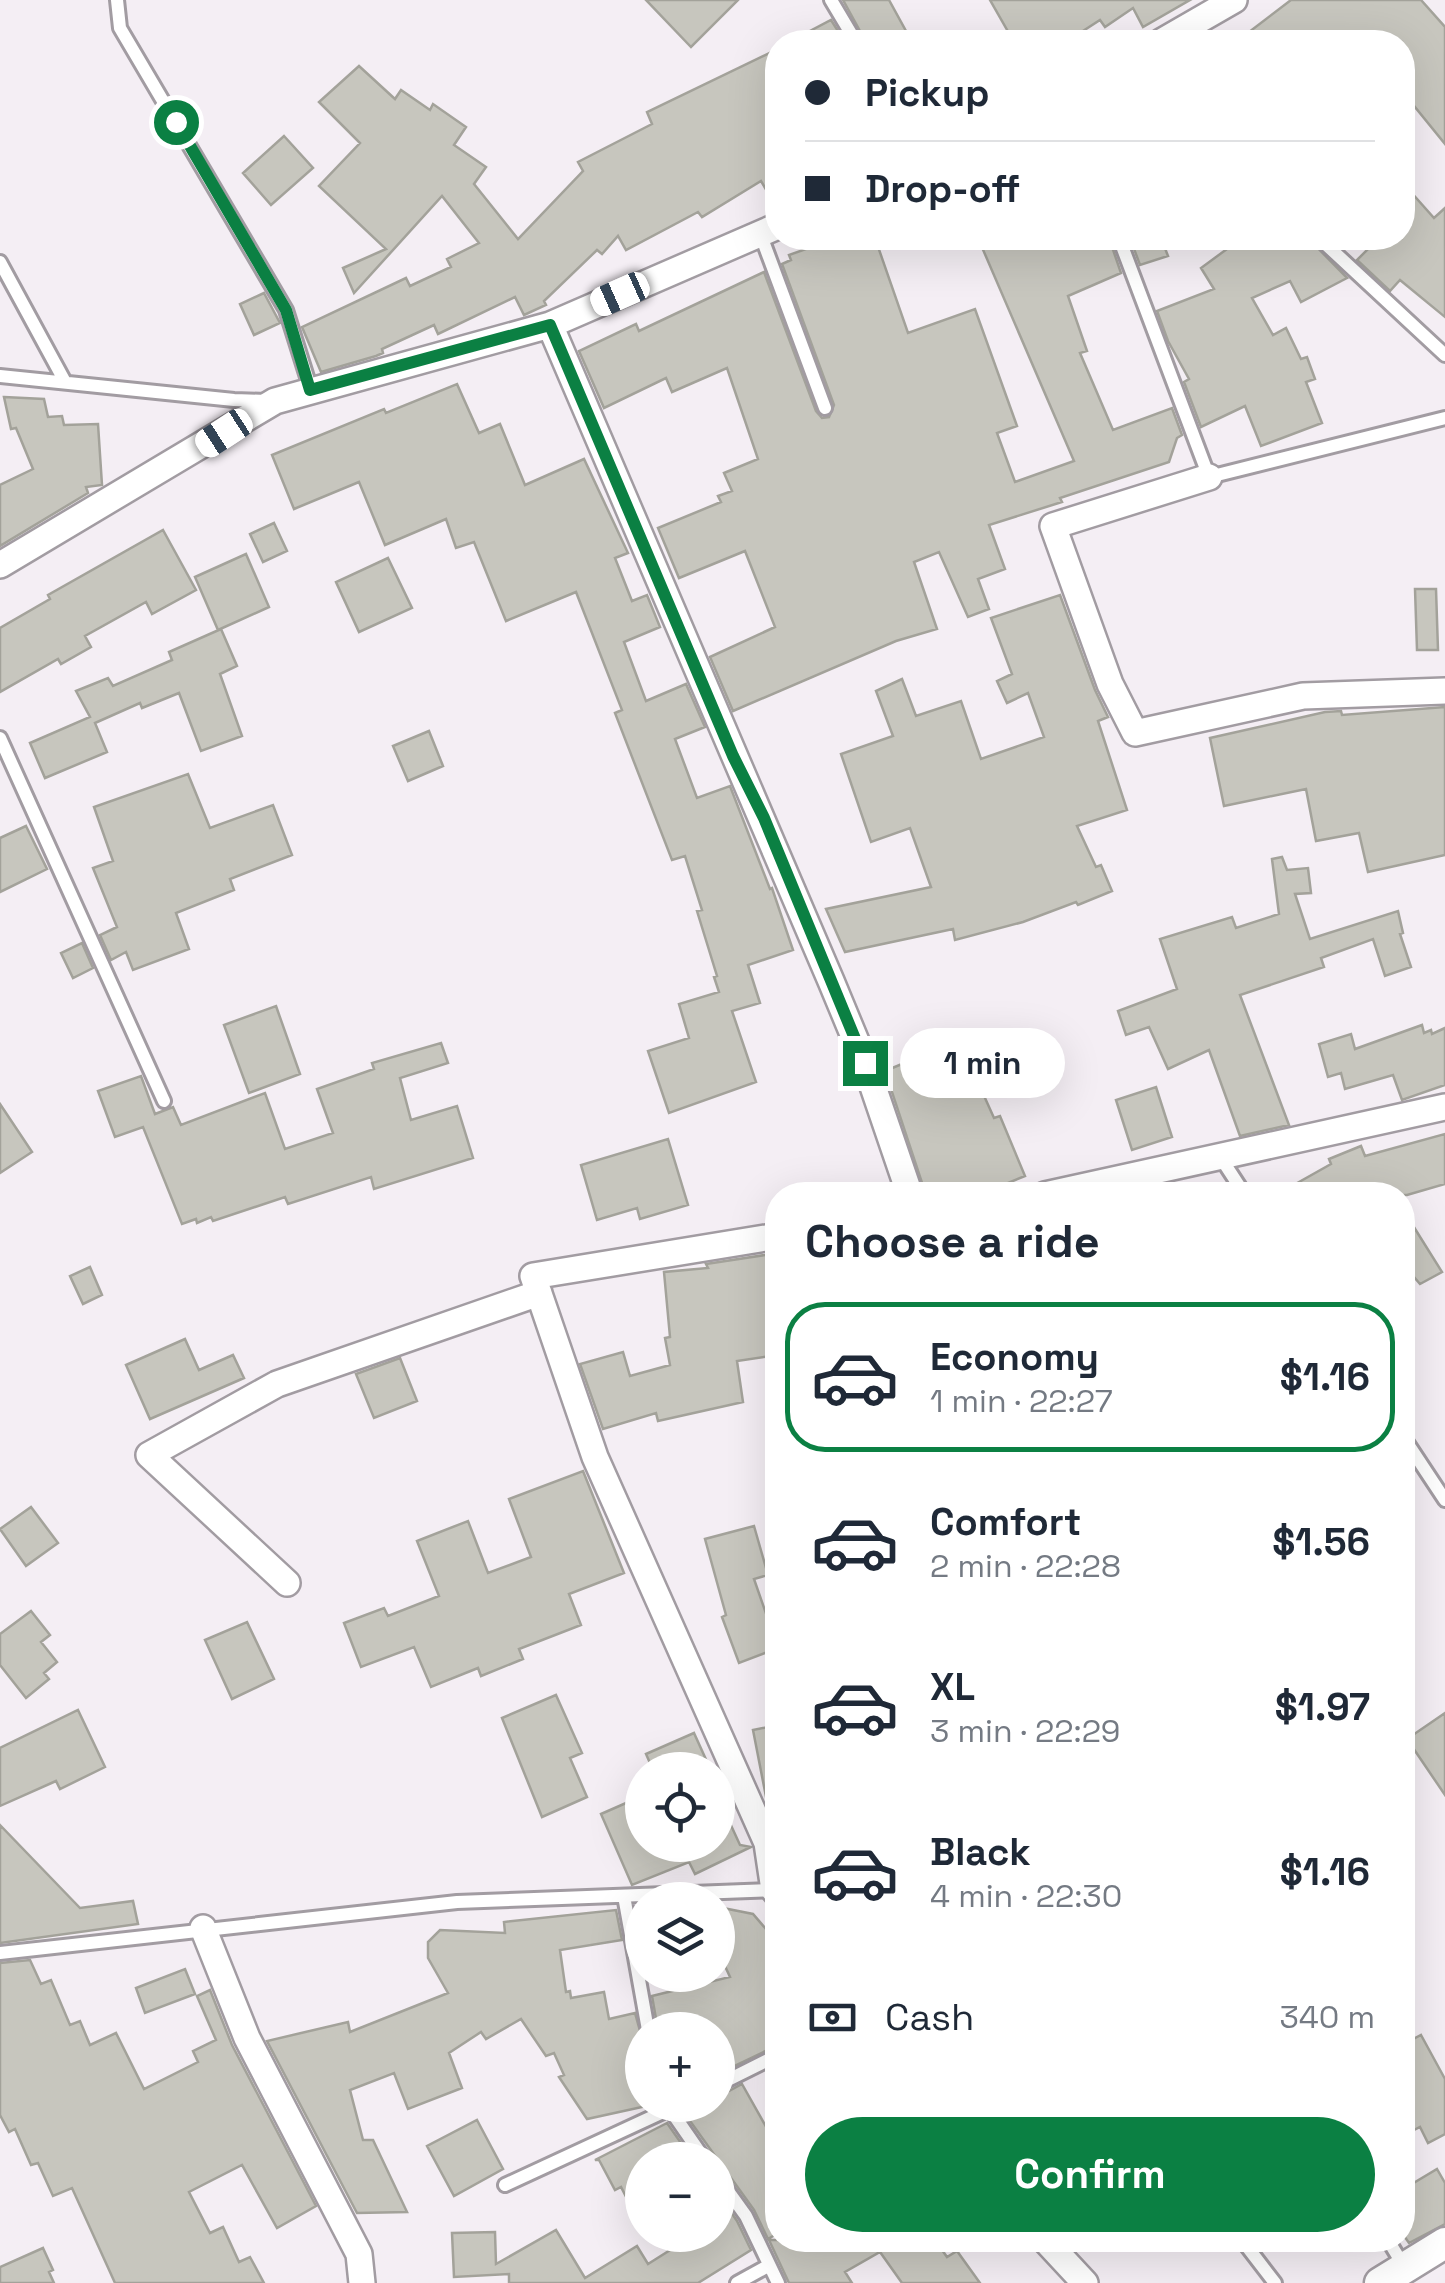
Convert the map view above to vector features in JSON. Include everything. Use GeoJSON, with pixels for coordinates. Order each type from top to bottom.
{"type":"FeatureCollection","features":[{"type":"Feature","properties":{"kind":"street"},"geometry":{"type":"LineString","coordinates":[[1182,30],[1234,0]]}},
{"type":"Feature","properties":{"kind":"street"},"geometry":{"type":"LineString","coordinates":[[0,566],[275,401],[550,325],[765,231]]}},
{"type":"Feature","properties":{"kind":"street"},"geometry":{"type":"LineString","coordinates":[[550,325],[831,980],[865,1063],[906,1182]]}},
{"type":"Feature","properties":{"kind":"street"},"geometry":{"type":"LineString","coordinates":[[1209,477],[1053,526],[1110,684],[1136,733],[1303,696],[1445,691]]}},
{"type":"Feature","properties":{"kind":"street"},"geometry":{"type":"LineString","coordinates":[[1102,1182],[1445,1108]]}},
{"type":"Feature","properties":{"kind":"street"},"geometry":{"type":"LineString","coordinates":[[765,1238],[533,1276],[595,1457],[765,1839]]}},
{"type":"Feature","properties":{"kind":"street"},"geometry":{"type":"LineString","coordinates":[[286,1582],[149,1454],[278,1384],[539,1293]]}},
{"type":"Feature","properties":{"kind":"street"},"geometry":{"type":"LineString","coordinates":[[203,1928],[246,2038],[359,2254],[362,2283]]}},
{"type":"Feature","properties":{"kind":"street"},"geometry":{"type":"LineString","coordinates":[[1392,2275],[1445,2243]]}},
{"type":"Feature","properties":{"kind":"street"},"geometry":{"type":"LineString","coordinates":[[1056,2252],[1085,2283]]}},
{"type":"Feature","properties":{"kind":"lane"},"geometry":{"type":"LineString","coordinates":[[117,0],[120,28],[286,310],[310,390]]}},
{"type":"Feature","properties":{"kind":"lane"},"geometry":{"type":"LineString","coordinates":[[831,0],[849,30]]}},
{"type":"Feature","properties":{"kind":"lane"},"geometry":{"type":"LineString","coordinates":[[776,250],[825,408]]}},
{"type":"Feature","properties":{"kind":"lane"},"geometry":{"type":"LineString","coordinates":[[1123,250],[1209,477],[1445,418]]}},
{"type":"Feature","properties":{"kind":"lane"},"geometry":{"type":"LineString","coordinates":[[1332,250],[1445,355]]}},
{"type":"Feature","properties":{"kind":"lane"},"geometry":{"type":"LineString","coordinates":[[0,262],[64,380]]}},
{"type":"Feature","properties":{"kind":"lane"},"geometry":{"type":"LineString","coordinates":[[0,376],[275,401]]}},
{"type":"Feature","properties":{"kind":"lane"},"geometry":{"type":"LineString","coordinates":[[0,738],[164,1100]]}},
{"type":"Feature","properties":{"kind":"lane"},"geometry":{"type":"LineString","coordinates":[[1219,1155],[1237,1182]]}},
{"type":"Feature","properties":{"kind":"lane"},"geometry":{"type":"LineString","coordinates":[[1415,1455],[1445,1500]]}},
{"type":"Feature","properties":{"kind":"lane"},"geometry":{"type":"LineString","coordinates":[[0,1953],[457,1902],[765,1892]]}},
{"type":"Feature","properties":{"kind":"lane"},"geometry":{"type":"LineString","coordinates":[[624,1896],[645,2012]]}},
{"type":"Feature","properties":{"kind":"lane"},"geometry":{"type":"LineString","coordinates":[[735,2076],[765,2062]]}},
{"type":"Feature","properties":{"kind":"lane"},"geometry":{"type":"LineString","coordinates":[[505,2186],[639,2122]]}},
{"type":"Feature","properties":{"kind":"lane"},"geometry":{"type":"LineString","coordinates":[[735,2201],[778,2283]]}},
{"type":"Feature","properties":{"kind":"lane"},"geometry":{"type":"LineString","coordinates":[[1251,2252],[1275,2283]]}},
{"type":"Feature","properties":{"kind":"lane"},"geometry":{"type":"LineString","coordinates":[[737,2283],[768,2266]]}},
{"type":"Feature","properties":{"kind":"building"},"geometry":{"type":"Polygon","coordinates":[[[646,0],[738,0],[691,47],[646,0]]]}},
{"type":"Feature","properties":{"kind":"building"},"geometry":{"type":"Polygon","coordinates":[[[843,0],[889,0],[905,30],[859,30],[843,0]]]}},
{"type":"Feature","properties":{"kind":"building"},"geometry":{"type":"Polygon","coordinates":[[[990,0],[1190,0],[1143,27],[1133,8],[1105,27],[1100,20],[1085,30],[1007,30],[990,0]]]}},
{"type":"Feature","properties":{"kind":"building"},"geometry":{"type":"Polygon","coordinates":[[[1291,0],[1421,0],[1445,27],[1445,144],[1415,107],[1415,30],[1252,30],[1291,0]]]}},
{"type":"Feature","properties":{"kind":"building"},"geometry":{"type":"Polygon","coordinates":[[[831,20],[837,30],[812,30],[831,20]]]}},
{"type":"Feature","properties":{"kind":"building"},"geometry":{"type":"Polygon","coordinates":[[[765,55],[765,188],[761,181],[702,217],[698,212],[626,250],[618,236],[602,254],[597,250],[544,301],[546,305],[524,315],[515,297],[438,334],[434,325],[382,349],[383,353],[376,356],[321,372],[302,327],[406,278],[410,286],[451,267],[447,259],[479,243],[442,196],[354,293],[343,268],[386,249],[319,186],[360,143],[319,102],[359,66],[395,99],[401,90],[430,110],[433,104],[466,127],[454,145],[486,167],[474,184],[518,239],[583,171],[578,162],[652,124],[647,112],[765,55]]]}},
{"type":"Feature","properties":{"kind":"building"},"geometry":{"type":"Polygon","coordinates":[[[284,136],[313,168],[271,205],[243,173],[284,136]]]}},
{"type":"Feature","properties":{"kind":"building"},"geometry":{"type":"Polygon","coordinates":[[[1415,197],[1434,218],[1445,208],[1445,317],[1400,280],[1390,291],[1357,260],[1367,250],[1415,250],[1415,197]]]}},
{"type":"Feature","properties":{"kind":"building"},"geometry":{"type":"Polygon","coordinates":[[[803,250],[879,250],[908,333],[975,309],[1017,426],[997,433],[1015,482],[1074,461],[983,250],[1113,250],[1121,273],[1068,296],[1087,351],[1080,353],[1113,430],[1172,408],[1182,435],[1177,438],[1169,462],[989,525],[1005,569],[978,579],[989,609],[968,617],[939,552],[914,562],[937,629],[896,641],[733,711],[710,657],[775,627],[745,551],[679,578],[658,528],[721,502],[718,496],[732,491],[724,473],[758,459],[727,368],[672,392],[666,378],[604,408],[579,351],[636,324],[639,331],[764,272],[816,411],[822,418],[829,417],[834,405],[782,264],[791,260],[789,255],[803,250]]]}},
{"type":"Feature","properties":{"kind":"building"},"geometry":{"type":"Polygon","coordinates":[[[1134,250],[1166,250],[1168,256],[1140,265],[1134,250]]]}},
{"type":"Feature","properties":{"kind":"building"},"geometry":{"type":"Polygon","coordinates":[[[1226,250],[1320,250],[1347,278],[1301,302],[1290,281],[1252,298],[1273,335],[1286,328],[1301,359],[1307,357],[1315,379],[1306,382],[1322,423],[1261,446],[1245,406],[1201,427],[1184,382],[1189,379],[1157,311],[1214,289],[1201,268],[1226,250]]]}},
{"type":"Feature","properties":{"kind":"building"},"geometry":{"type":"Polygon","coordinates":[[[264,293],[280,323],[254,335],[240,304],[264,293]]]}},
{"type":"Feature","properties":{"kind":"building"},"geometry":{"type":"Polygon","coordinates":[[[457,384],[479,433],[500,424],[525,485],[584,459],[628,553],[615,558],[632,601],[647,595],[660,627],[624,642],[646,701],[686,684],[705,727],[675,739],[697,798],[730,786],[793,950],[748,965],[760,1003],[732,1011],[756,1082],[669,1113],[648,1051],[689,1038],[679,1004],[719,992],[714,977],[717,976],[685,856],[672,860],[615,713],[622,710],[576,592],[506,621],[474,542],[456,548],[446,519],[385,545],[359,482],[294,509],[272,455],[457,384]]]}},
{"type":"Feature","properties":{"kind":"building"},"geometry":{"type":"Polygon","coordinates":[[[4,397],[44,399],[48,417],[62,416],[64,425],[98,424],[102,485],[86,487],[88,493],[0,546],[0,485],[33,469],[16,428],[11,429],[4,397]]]}},
{"type":"Feature","properties":{"kind":"building"},"geometry":{"type":"Polygon","coordinates":[[[274,523],[287,551],[263,562],[250,534],[274,523]]]}},
{"type":"Feature","properties":{"kind":"building"},"geometry":{"type":"Polygon","coordinates":[[[163,530],[196,590],[152,614],[146,602],[85,636],[91,647],[61,664],[58,659],[0,692],[0,628],[50,599],[48,595],[163,530]]]}},
{"type":"Feature","properties":{"kind":"building"},"geometry":{"type":"Polygon","coordinates":[[[246,554],[269,607],[218,630],[195,577],[246,554]]]}},
{"type":"Feature","properties":{"kind":"building"},"geometry":{"type":"Polygon","coordinates":[[[388,558],[412,608],[359,632],[336,582],[388,558]]]}},
{"type":"Feature","properties":{"kind":"building"},"geometry":{"type":"Polygon","coordinates":[[[1415,589],[1436,589],[1438,650],[1417,650],[1415,589]]]}},
{"type":"Feature","properties":{"kind":"building"},"geometry":{"type":"Polygon","coordinates":[[[1060,595],[1108,717],[1098,721],[1127,810],[1077,826],[1112,891],[1078,905],[1076,902],[1023,922],[955,940],[953,929],[845,952],[826,909],[931,887],[910,828],[871,842],[841,754],[893,736],[876,691],[902,679],[916,716],[961,701],[981,759],[1044,737],[1028,693],[1007,703],[997,681],[1012,674],[991,618],[1060,595]]]}},
{"type":"Feature","properties":{"kind":"building"},"geometry":{"type":"Polygon","coordinates":[[[221,629],[237,666],[220,674],[242,736],[201,751],[179,693],[142,708],[140,703],[95,723],[107,752],[45,778],[30,743],[90,717],[76,691],[108,678],[113,686],[172,660],[169,652],[221,629]]]}},
{"type":"Feature","properties":{"kind":"building"},"geometry":{"type":"Polygon","coordinates":[[[1445,707],[1445,855],[1368,872],[1359,833],[1316,841],[1306,789],[1224,806],[1210,738],[1325,712],[1341,711],[1342,715],[1445,707]]]}},
{"type":"Feature","properties":{"kind":"building"},"geometry":{"type":"Polygon","coordinates":[[[429,731],[443,766],[408,781],[393,746],[429,731]]]}},
{"type":"Feature","properties":{"kind":"building"},"geometry":{"type":"Polygon","coordinates":[[[188,774],[210,828],[273,805],[292,855],[230,879],[234,890],[176,913],[189,949],[133,970],[126,952],[111,960],[100,935],[117,927],[93,868],[113,861],[94,807],[188,774]]]}},
{"type":"Feature","properties":{"kind":"building"},"geometry":{"type":"Polygon","coordinates":[[[26,826],[47,869],[0,892],[0,838],[26,826]]]}},
{"type":"Feature","properties":{"kind":"building"},"geometry":{"type":"Polygon","coordinates":[[[1282,857],[1287,870],[1308,868],[1311,893],[1295,894],[1310,939],[1398,911],[1403,933],[1400,934],[1411,967],[1385,976],[1373,939],[1321,958],[1324,967],[1240,995],[1289,1125],[1240,1136],[1209,1050],[1168,1069],[1149,1027],[1126,1035],[1118,1011],[1177,989],[1160,939],[1232,917],[1236,928],[1279,914],[1272,859],[1282,857]]]}},
{"type":"Feature","properties":{"kind":"building"},"geometry":{"type":"Polygon","coordinates":[[[82,943],[93,968],[73,978],[61,953],[82,943]]]}},
{"type":"Feature","properties":{"kind":"building"},"geometry":{"type":"Polygon","coordinates":[[[276,1006],[300,1074],[249,1093],[224,1025],[276,1006]]]}},
{"type":"Feature","properties":{"kind":"building"},"geometry":{"type":"Polygon","coordinates":[[[1422,1025],[1424,1033],[1445,1028],[1445,1085],[1402,1100],[1393,1075],[1345,1089],[1341,1073],[1328,1077],[1319,1044],[1351,1034],[1355,1049],[1422,1025]]]}},
{"type":"Feature","properties":{"kind":"building"},"geometry":{"type":"Polygon","coordinates":[[[441,1043],[448,1063],[400,1078],[411,1120],[457,1106],[473,1158],[374,1189],[371,1177],[288,1204],[285,1197],[213,1221],[211,1217],[182,1224],[143,1127],[115,1137],[98,1091],[141,1076],[155,1114],[173,1107],[181,1125],[265,1093],[285,1149],[333,1133],[317,1089],[374,1069],[372,1063],[441,1043]]]}},
{"type":"Feature","properties":{"kind":"building"},"geometry":{"type":"Polygon","coordinates":[[[963,1049],[994,1118],[1000,1116],[1025,1176],[1010,1182],[922,1182],[885,1071],[914,1059],[918,1069],[963,1049]]]}},
{"type":"Feature","properties":{"kind":"building"},"geometry":{"type":"Polygon","coordinates":[[[1156,1087],[1172,1137],[1132,1150],[1116,1100],[1156,1087]]]}},
{"type":"Feature","properties":{"kind":"building"},"geometry":{"type":"Polygon","coordinates":[[[0,1104],[32,1152],[0,1173],[0,1104]]]}},
{"type":"Feature","properties":{"kind":"building"},"geometry":{"type":"Polygon","coordinates":[[[1445,1134],[1445,1184],[1415,1193],[1415,1182],[1299,1182],[1331,1164],[1329,1159],[1361,1146],[1365,1156],[1445,1134]]]}},
{"type":"Feature","properties":{"kind":"building"},"geometry":{"type":"Polygon","coordinates":[[[668,1139],[688,1205],[640,1219],[637,1208],[597,1220],[581,1165],[668,1139]]]}},
{"type":"Feature","properties":{"kind":"building"},"geometry":{"type":"Polygon","coordinates":[[[1415,1229],[1442,1272],[1420,1284],[1415,1278],[1415,1229]]]}},
{"type":"Feature","properties":{"kind":"building"},"geometry":{"type":"Polygon","coordinates":[[[765,1255],[765,1357],[737,1361],[743,1402],[658,1421],[656,1413],[603,1429],[580,1364],[623,1352],[630,1376],[670,1365],[665,1338],[670,1337],[664,1272],[708,1268],[706,1264],[765,1255]]]}},
{"type":"Feature","properties":{"kind":"building"},"geometry":{"type":"Polygon","coordinates":[[[90,1267],[102,1295],[83,1304],[70,1276],[90,1267]]]}},
{"type":"Feature","properties":{"kind":"building"},"geometry":{"type":"Polygon","coordinates":[[[185,1339],[199,1370],[233,1355],[244,1378],[150,1419],[126,1365],[185,1339]]]}},
{"type":"Feature","properties":{"kind":"building"},"geometry":{"type":"Polygon","coordinates":[[[400,1358],[417,1401],[374,1418],[356,1374],[400,1358]]]}},
{"type":"Feature","properties":{"kind":"building"},"geometry":{"type":"Polygon","coordinates":[[[583,1471],[624,1573],[569,1594],[581,1625],[519,1649],[523,1659],[481,1676],[478,1668],[431,1687],[414,1647],[361,1667],[344,1623],[384,1608],[388,1616],[439,1596],[417,1541],[468,1521],[488,1573],[531,1557],[509,1499],[583,1471]]]}},
{"type":"Feature","properties":{"kind":"building"},"geometry":{"type":"Polygon","coordinates":[[[31,1507],[58,1543],[26,1566],[0,1529],[31,1507]]]}},
{"type":"Feature","properties":{"kind":"building"},"geometry":{"type":"Polygon","coordinates":[[[754,1526],[765,1564],[765,1576],[754,1579],[765,1611],[765,1653],[739,1663],[722,1617],[726,1615],[705,1539],[754,1526]]]}},
{"type":"Feature","properties":{"kind":"building"},"geometry":{"type":"Polygon","coordinates":[[[31,1611],[50,1635],[41,1642],[57,1662],[44,1673],[49,1679],[26,1698],[0,1665],[0,1634],[31,1611]]]}},
{"type":"Feature","properties":{"kind":"building"},"geometry":{"type":"Polygon","coordinates":[[[247,1622],[274,1679],[232,1699],[205,1640],[247,1622]]]}},
{"type":"Feature","properties":{"kind":"building"},"geometry":{"type":"Polygon","coordinates":[[[556,1695],[582,1753],[570,1758],[587,1797],[542,1817],[502,1718],[556,1695]]]}},
{"type":"Feature","properties":{"kind":"building"},"geometry":{"type":"Polygon","coordinates":[[[78,1710],[105,1767],[60,1789],[56,1781],[0,1806],[0,1748],[78,1710]]]}},
{"type":"Feature","properties":{"kind":"building"},"geometry":{"type":"Polygon","coordinates":[[[1445,1713],[1445,1795],[1415,1751],[1415,1734],[1445,1713]]]}},
{"type":"Feature","properties":{"kind":"building"},"geometry":{"type":"Polygon","coordinates":[[[765,1728],[765,1792],[753,1730],[765,1728]]]}},
{"type":"Feature","properties":{"kind":"building"},"geometry":{"type":"Polygon","coordinates":[[[694,1733],[703,1752],[651,1752],[694,1733]]]}},
{"type":"Feature","properties":{"kind":"building"},"geometry":{"type":"Polygon","coordinates":[[[625,1803],[625,1862],[689,1862],[631,1882],[601,1814],[625,1803]]]}},
{"type":"Feature","properties":{"kind":"building"},"geometry":{"type":"Polygon","coordinates":[[[0,1825],[80,1908],[133,1901],[138,1924],[0,1943],[0,1825]]]}},
{"type":"Feature","properties":{"kind":"building"},"geometry":{"type":"Polygon","coordinates":[[[735,1834],[740,1845],[751,1847],[735,1855],[735,1834]]]}},
{"type":"Feature","properties":{"kind":"building"},"geometry":{"type":"Polygon","coordinates":[[[689,1862],[720,1862],[695,1874],[689,1862]]]}},
{"type":"Feature","properties":{"kind":"building"},"geometry":{"type":"Polygon","coordinates":[[[616,1910],[622,1940],[560,1950],[566,1992],[570,1991],[571,1998],[604,1992],[609,2019],[625,2015],[625,2111],[587,2119],[559,2077],[564,2075],[554,2053],[546,2056],[521,2019],[486,2039],[481,2032],[449,2053],[462,2088],[408,2109],[394,2073],[350,2090],[363,2140],[373,2140],[407,2212],[357,2213],[267,2041],[348,2022],[350,2032],[448,1993],[428,1958],[428,1942],[440,1930],[505,1933],[504,1922],[616,1910]]]}},
{"type":"Feature","properties":{"kind":"building"},"geometry":{"type":"Polygon","coordinates":[[[735,1910],[753,1914],[765,1928],[765,2051],[735,2066],[735,2012],[655,2012],[652,1996],[668,1992],[735,1992],[735,1910]]]}},
{"type":"Feature","properties":{"kind":"building"},"geometry":{"type":"Polygon","coordinates":[[[30,1960],[41,1984],[51,1980],[70,2025],[80,2021],[90,2045],[116,2033],[144,2089],[198,2062],[193,2051],[216,2040],[197,1996],[210,1990],[232,2045],[316,2206],[277,2228],[242,2165],[189,2192],[210,2233],[223,2227],[239,2262],[250,2257],[264,2283],[115,2283],[72,2188],[53,2196],[38,2163],[31,2165],[15,2129],[9,2132],[0,2115],[0,1963],[30,1960]]]}},
{"type":"Feature","properties":{"kind":"building"},"geometry":{"type":"Polygon","coordinates":[[[185,1969],[195,1994],[145,2013],[136,1988],[185,1969]]]}},
{"type":"Feature","properties":{"kind":"building"},"geometry":{"type":"Polygon","coordinates":[[[1421,2035],[1445,2079],[1445,2134],[1428,2143],[1420,2127],[1415,2130],[1415,2038],[1421,2035]]]}},
{"type":"Feature","properties":{"kind":"building"},"geometry":{"type":"Polygon","coordinates":[[[742,2084],[765,2125],[765,2233],[735,2184],[735,2142],[705,2142],[691,2122],[735,2122],[735,2088],[742,2084]]]}},
{"type":"Feature","properties":{"kind":"building"},"geometry":{"type":"Polygon","coordinates":[[[477,2120],[503,2169],[454,2196],[427,2146],[477,2120]]]}},
{"type":"Feature","properties":{"kind":"building"},"geometry":{"type":"Polygon","coordinates":[[[667,2123],[680,2142],[630,2142],[667,2123]]]}},
{"type":"Feature","properties":{"kind":"building"},"geometry":{"type":"Polygon","coordinates":[[[625,2145],[625,2195],[621,2187],[615,2190],[599,2160],[595,2160],[625,2145]]]}},
{"type":"Feature","properties":{"kind":"building"},"geometry":{"type":"Polygon","coordinates":[[[1437,2169],[1445,2183],[1445,2224],[1415,2240],[1415,2182],[1437,2169]]]}},
{"type":"Feature","properties":{"kind":"building"},"geometry":{"type":"Polygon","coordinates":[[[735,2218],[751,2250],[698,2283],[509,2283],[509,2274],[454,2277],[452,2233],[495,2232],[496,2264],[556,2230],[585,2278],[627,2252],[641,2252],[648,2264],[667,2252],[735,2252],[735,2218]]]}},
{"type":"Feature","properties":{"kind":"building"},"geometry":{"type":"Polygon","coordinates":[[[43,2248],[54,2283],[0,2283],[0,2267],[43,2248]]]}},
{"type":"Feature","properties":{"kind":"building"},"geometry":{"type":"Polygon","coordinates":[[[775,2252],[880,2252],[845,2272],[852,2283],[789,2283],[775,2252]]]}},
{"type":"Feature","properties":{"kind":"building"},"geometry":{"type":"Polygon","coordinates":[[[880,2252],[943,2252],[947,2257],[958,2252],[980,2283],[902,2283],[880,2252]]]}},
{"type":"Feature","properties":{"kind":"route"},"geometry":{"type":"LineString","coordinates":[[176,122],[286,310],[310,390],[550,325],[733,756],[764,818],[865,1063]]}}]}
